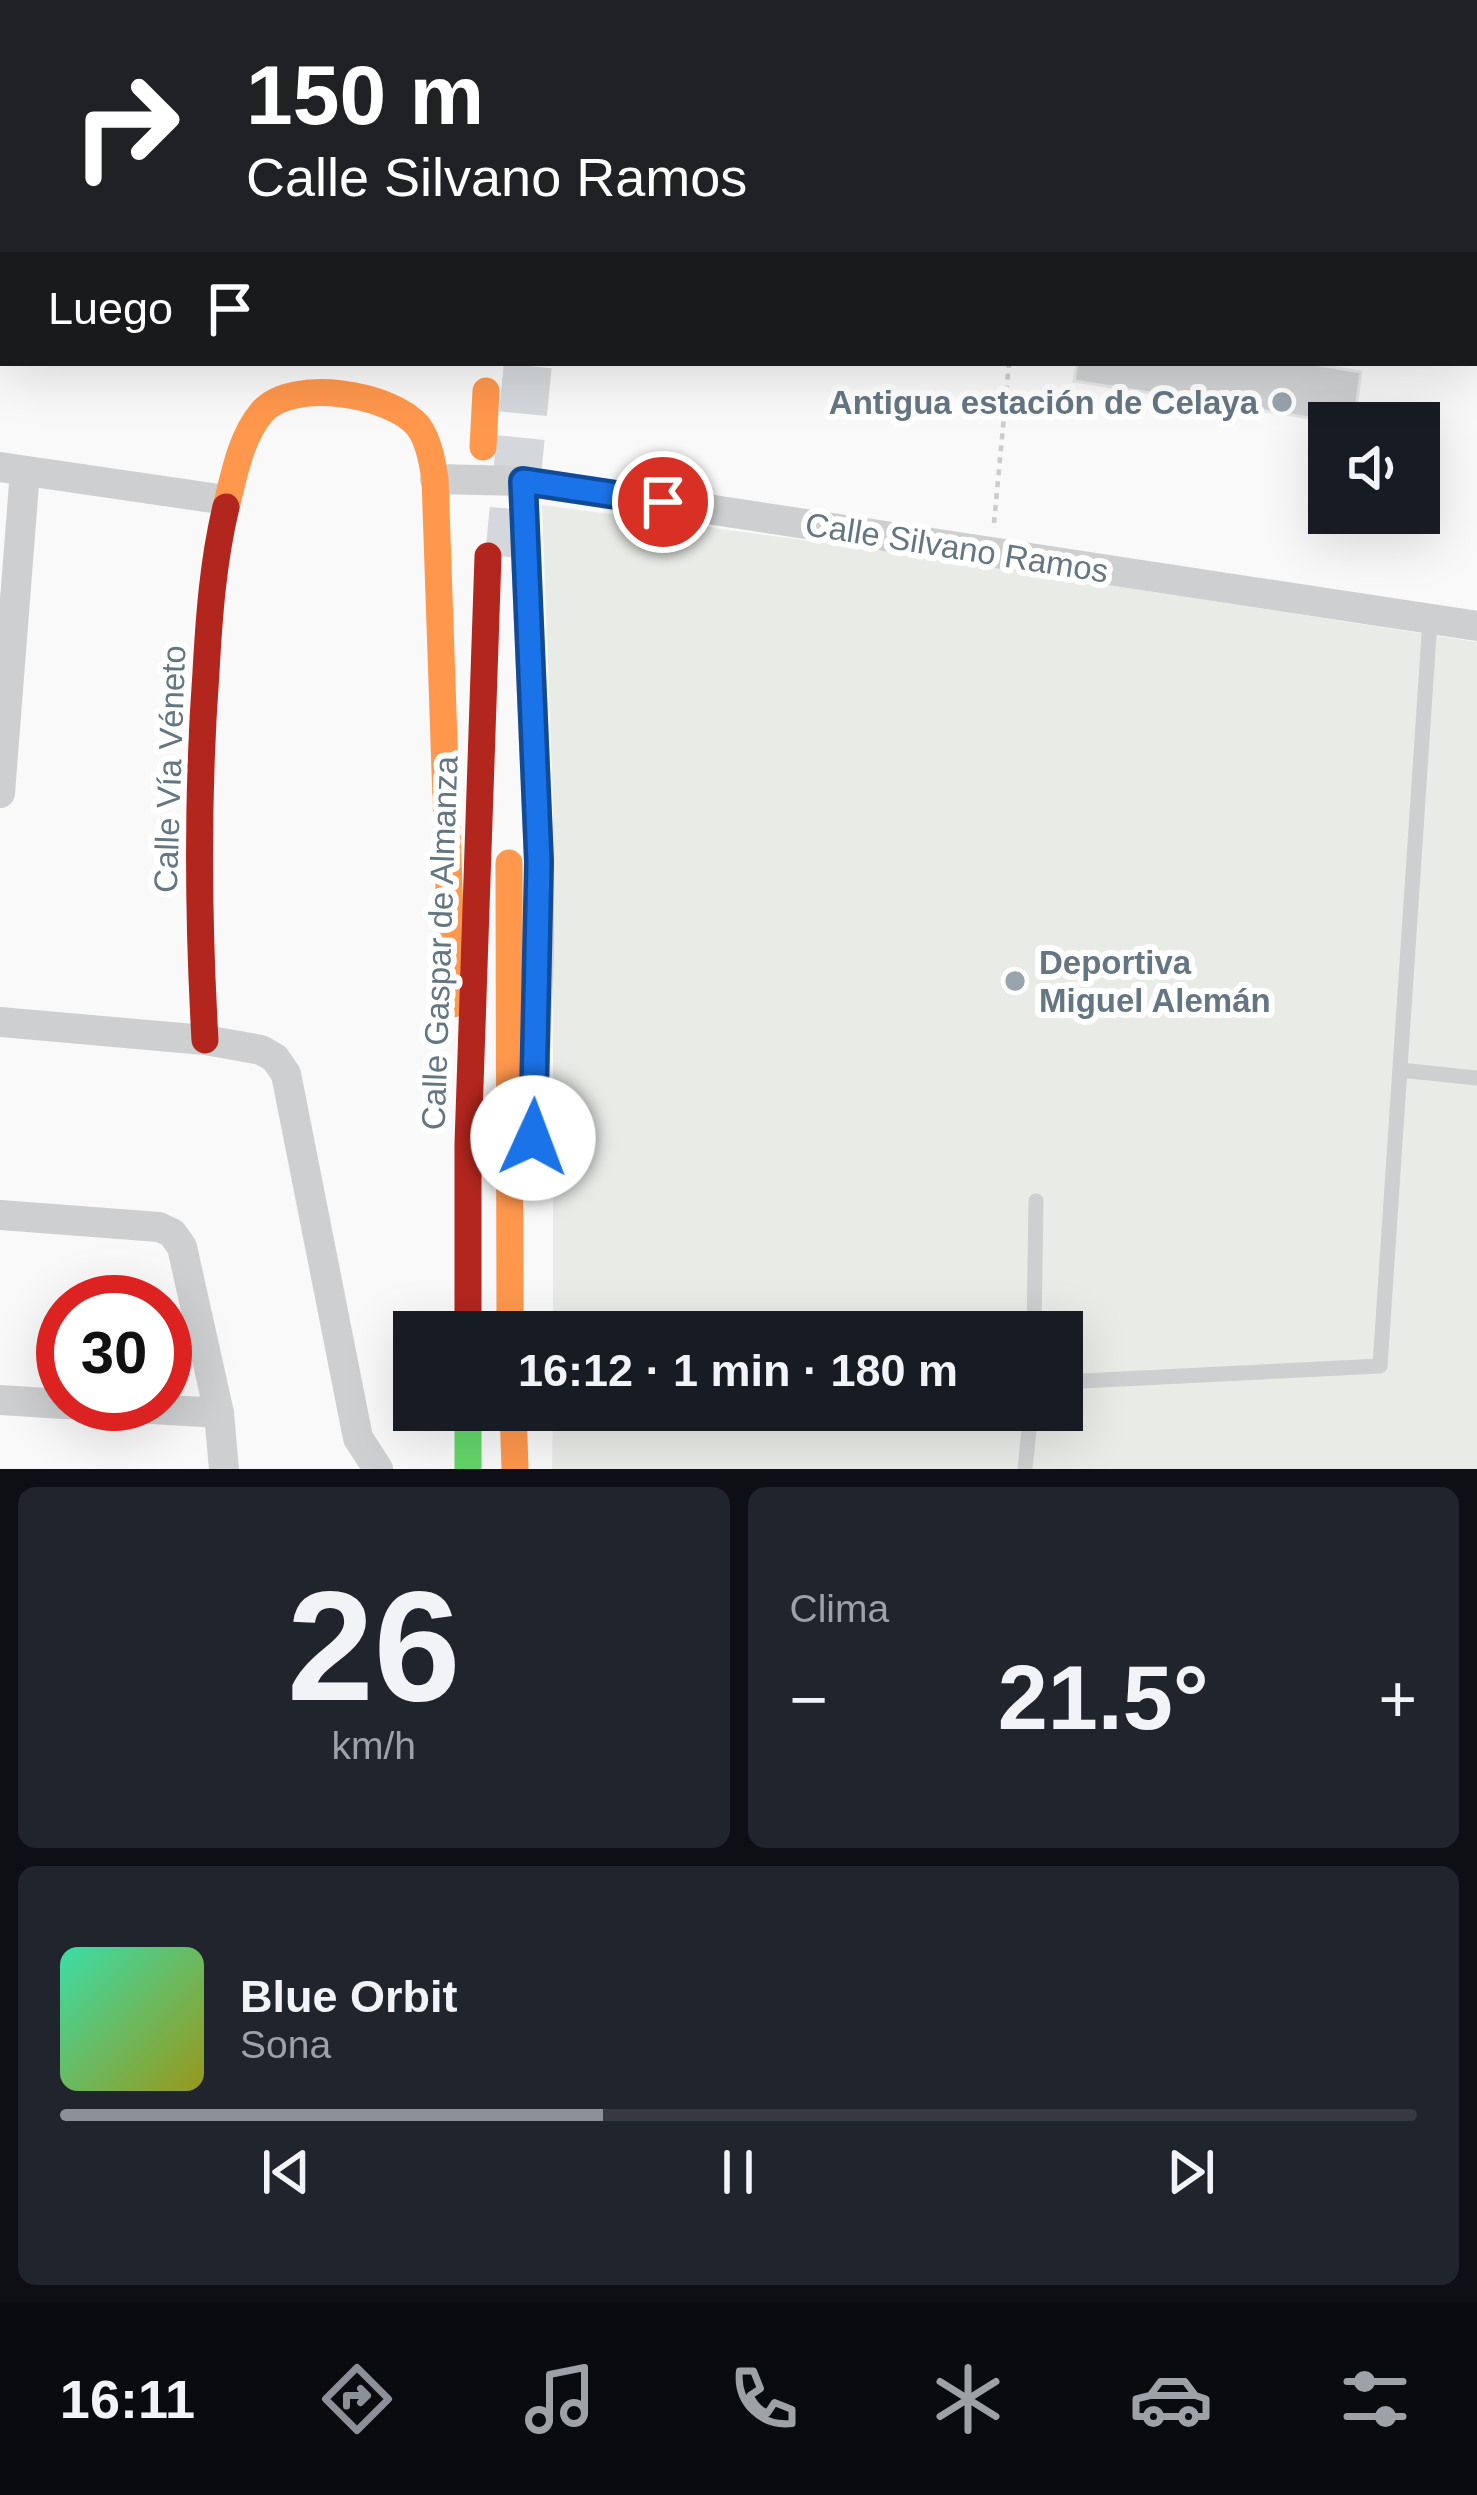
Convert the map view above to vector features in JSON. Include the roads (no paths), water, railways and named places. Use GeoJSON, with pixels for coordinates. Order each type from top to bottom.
{"type":"FeatureCollection","features":[{"type":"Feature","properties":{"kind":"main road"},"geometry":{"type":"LineString","coordinates":[[484,447],[487,391]]}},
{"type":"Feature","properties":{"kind":"main road","name":"Calle Vía Véneto"},"geometry":{"type":"LineString","coordinates":[[205,1040],[200,978],[203,673],[226,500],[248,431],[264,410],[287,395],[350,395],[395,406],[416,420],[430,449],[435,479],[454,1058],[468,1144]]}},
{"type":"Feature","properties":{"kind":"main road","name":"Calle Gaspar de Almanza"},"geometry":{"type":"LineString","coordinates":[[468,1311],[468,1144],[499,556],[509,796]]}},
{"type":"Feature","properties":{"kind":"main road","name":"Calle Gaspar de Almanza"},"geometry":{"type":"LineString","coordinates":[[509,843],[510,1311]]}},
{"type":"Feature","properties":{"kind":"main road"},"geometry":{"type":"LineString","coordinates":[[468,1431],[468,1469]]}},
{"type":"Feature","properties":{"kind":"main road"},"geometry":{"type":"LineString","coordinates":[[514,1431],[515,1469]]}},
{"type":"Feature","properties":{"kind":"street"},"geometry":{"type":"LineString","coordinates":[[0,794],[12,469],[226,500]]}},
{"type":"Feature","properties":{"kind":"street","name":"Calle Silvano Ramos"},"geometry":{"type":"LineString","coordinates":[[435,479],[523,481],[1477,626]]}},
{"type":"Feature","properties":{"kind":"street"},"geometry":{"type":"LineString","coordinates":[[512,1311],[533,1138],[539,954],[523,481]]}},
{"type":"Feature","properties":{"kind":"street"},"geometry":{"type":"LineString","coordinates":[[0,1022],[205,1040],[261,1050],[275,1058],[286,1074],[358,1438],[378,1469]]}},
{"type":"Feature","properties":{"kind":"street"},"geometry":{"type":"LineString","coordinates":[[0,1215],[159,1227],[172,1233],[182,1246],[219,1413],[224,1469]]}},
{"type":"Feature","properties":{"kind":"street"},"geometry":{"type":"LineString","coordinates":[[0,1400],[36,1402]]}},
{"type":"Feature","properties":{"kind":"street"},"geometry":{"type":"LineString","coordinates":[[192,1411],[219,1413]]}},
{"type":"Feature","properties":{"kind":"lane"},"geometry":{"type":"LineString","coordinates":[[1083,1381],[1380,1366],[1430,620]]}},
{"type":"Feature","properties":{"kind":"lane"},"geometry":{"type":"LineString","coordinates":[[1400,1070],[1477,1078]]}},
{"type":"Feature","properties":{"kind":"lane"},"geometry":{"type":"LineString","coordinates":[[1034,1311],[1036,1202]]}},
{"type":"Feature","properties":{"kind":"lane"},"geometry":{"type":"LineString","coordinates":[[1025,1469],[1028,1431]]}},
{"type":"Feature","properties":{"kind":"tunnel"},"geometry":{"type":"LineString","coordinates":[[509,557],[528,366]]}},
{"type":"Feature","properties":{"kind":"place","name":"Antigua estación de Celaya"},"geometry":{"type":"Point","coordinates":[1282,402]}},
{"type":"Feature","properties":{"kind":"place","name":"Deportiva Miguel Alemán"},"geometry":{"type":"Point","coordinates":[1015,981]}}]}
